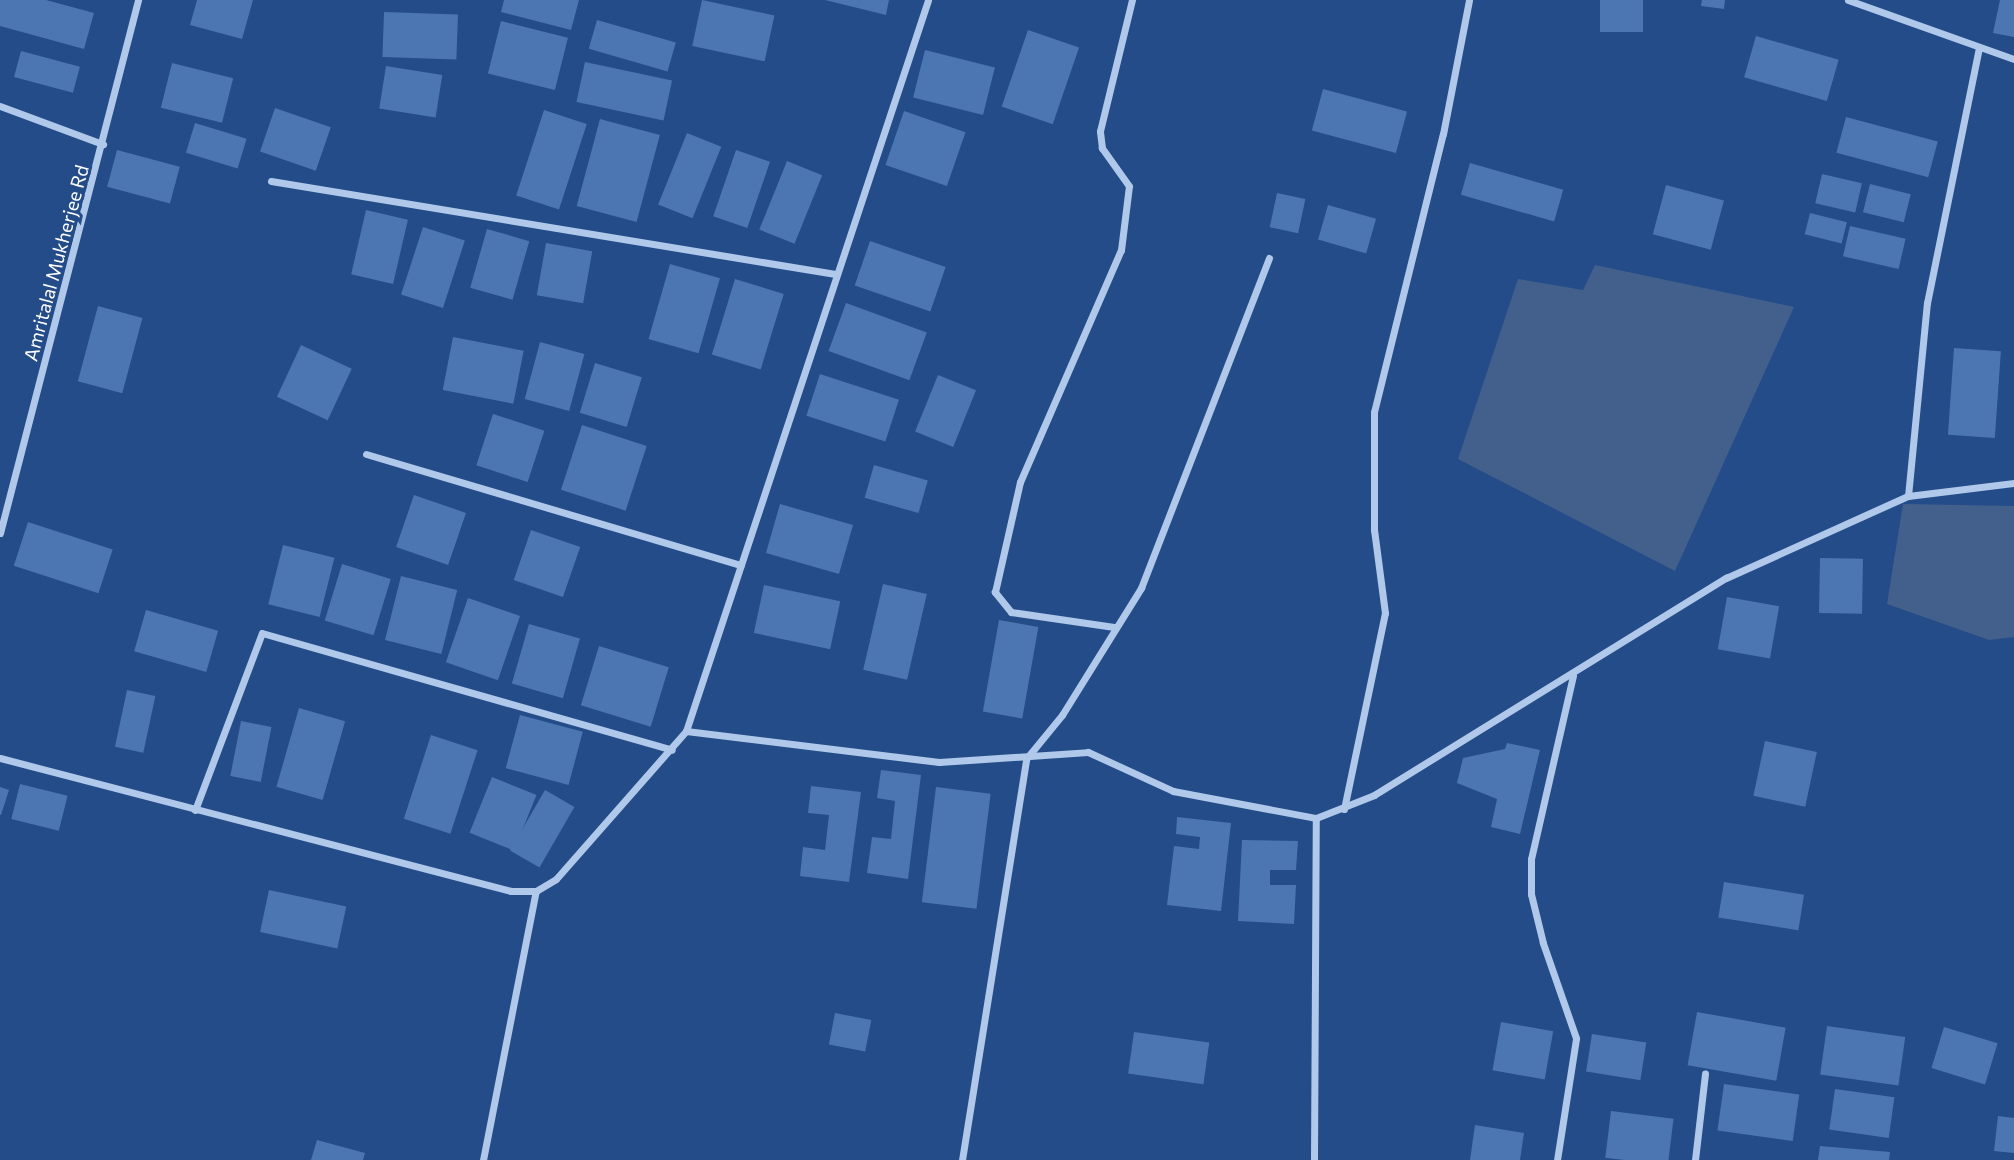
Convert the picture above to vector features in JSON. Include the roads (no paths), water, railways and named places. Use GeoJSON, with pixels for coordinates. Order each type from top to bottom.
{"type":"FeatureCollection","features":[{"type":"Feature","properties":{"kind":"street","name":"Amritalal Mukherjee Rd"},"geometry":{"type":"LineString","coordinates":[[0,533],[103,144],[138,0]]}},
{"type":"Feature","properties":{"kind":"street"},"geometry":{"type":"LineString","coordinates":[[483,1160],[536,891],[610,823],[686,731],[835,274],[928,0]]}},
{"type":"Feature","properties":{"kind":"street"},"geometry":{"type":"LineString","coordinates":[[1114,627],[1011,612],[995,592],[1020,482],[1121,250],[1129,186],[1102,148],[1100,131],[1132,0]]}},
{"type":"Feature","properties":{"kind":"street"},"geometry":{"type":"LineString","coordinates":[[1344,809],[1385,613],[1374,530],[1374,412],[1443,134],[1469,0]]}},
{"type":"Feature","properties":{"kind":"street"},"geometry":{"type":"LineString","coordinates":[[1847,0],[2014,59]]}},
{"type":"Feature","properties":{"kind":"street"},"geometry":{"type":"LineString","coordinates":[[1908,496],[1927,303],[1979,48]]}},
{"type":"Feature","properties":{"kind":"street"},"geometry":{"type":"LineString","coordinates":[[0,106],[103,144]]}},
{"type":"Feature","properties":{"kind":"street"},"geometry":{"type":"LineString","coordinates":[[271,181],[835,274]]}},
{"type":"Feature","properties":{"kind":"street"},"geometry":{"type":"LineString","coordinates":[[961,1160],[1026,759],[1062,715],[1114,627],[1141,588],[1176,510],[1269,258]]}},
{"type":"Feature","properties":{"kind":"street"},"geometry":{"type":"LineString","coordinates":[[366,454],[741,565]]}},
{"type":"Feature","properties":{"kind":"street"},"geometry":{"type":"LineString","coordinates":[[686,731],[939,762],[1026,759],[1063,750],[1100,754],[1173,791],[1316,818],[1344,809],[1573,676],[1726,578],[1908,496],[2014,483]]}},
{"type":"Feature","properties":{"kind":"street"},"geometry":{"type":"LineString","coordinates":[[195,810],[262,633],[672,750]]}},
{"type":"Feature","properties":{"kind":"street"},"geometry":{"type":"LineString","coordinates":[[1557,1160],[1577,1038],[1543,943],[1531,859],[1573,676]]}},
{"type":"Feature","properties":{"kind":"street"},"geometry":{"type":"LineString","coordinates":[[0,758],[463,882],[536,891]]}},
{"type":"Feature","properties":{"kind":"street"},"geometry":{"type":"LineString","coordinates":[[1314,1160],[1316,818]]}},
{"type":"Feature","properties":{"kind":"street"},"geometry":{"type":"LineString","coordinates":[[1695,1160],[1705,1074]]}},
{"type":"Feature","properties":{"kind":"water"},"geometry":{"type":"Polygon","coordinates":[[[1595,265],[1794,307],[1675,571],[1458,459],[1518,279],[1583,290],[1595,265]]]}},
{"type":"Feature","properties":{"kind":"water"},"geometry":{"type":"Polygon","coordinates":[[[1903,504],[2014,506],[2014,637],[1989,640],[1887,604],[1903,504]]]}}]}
